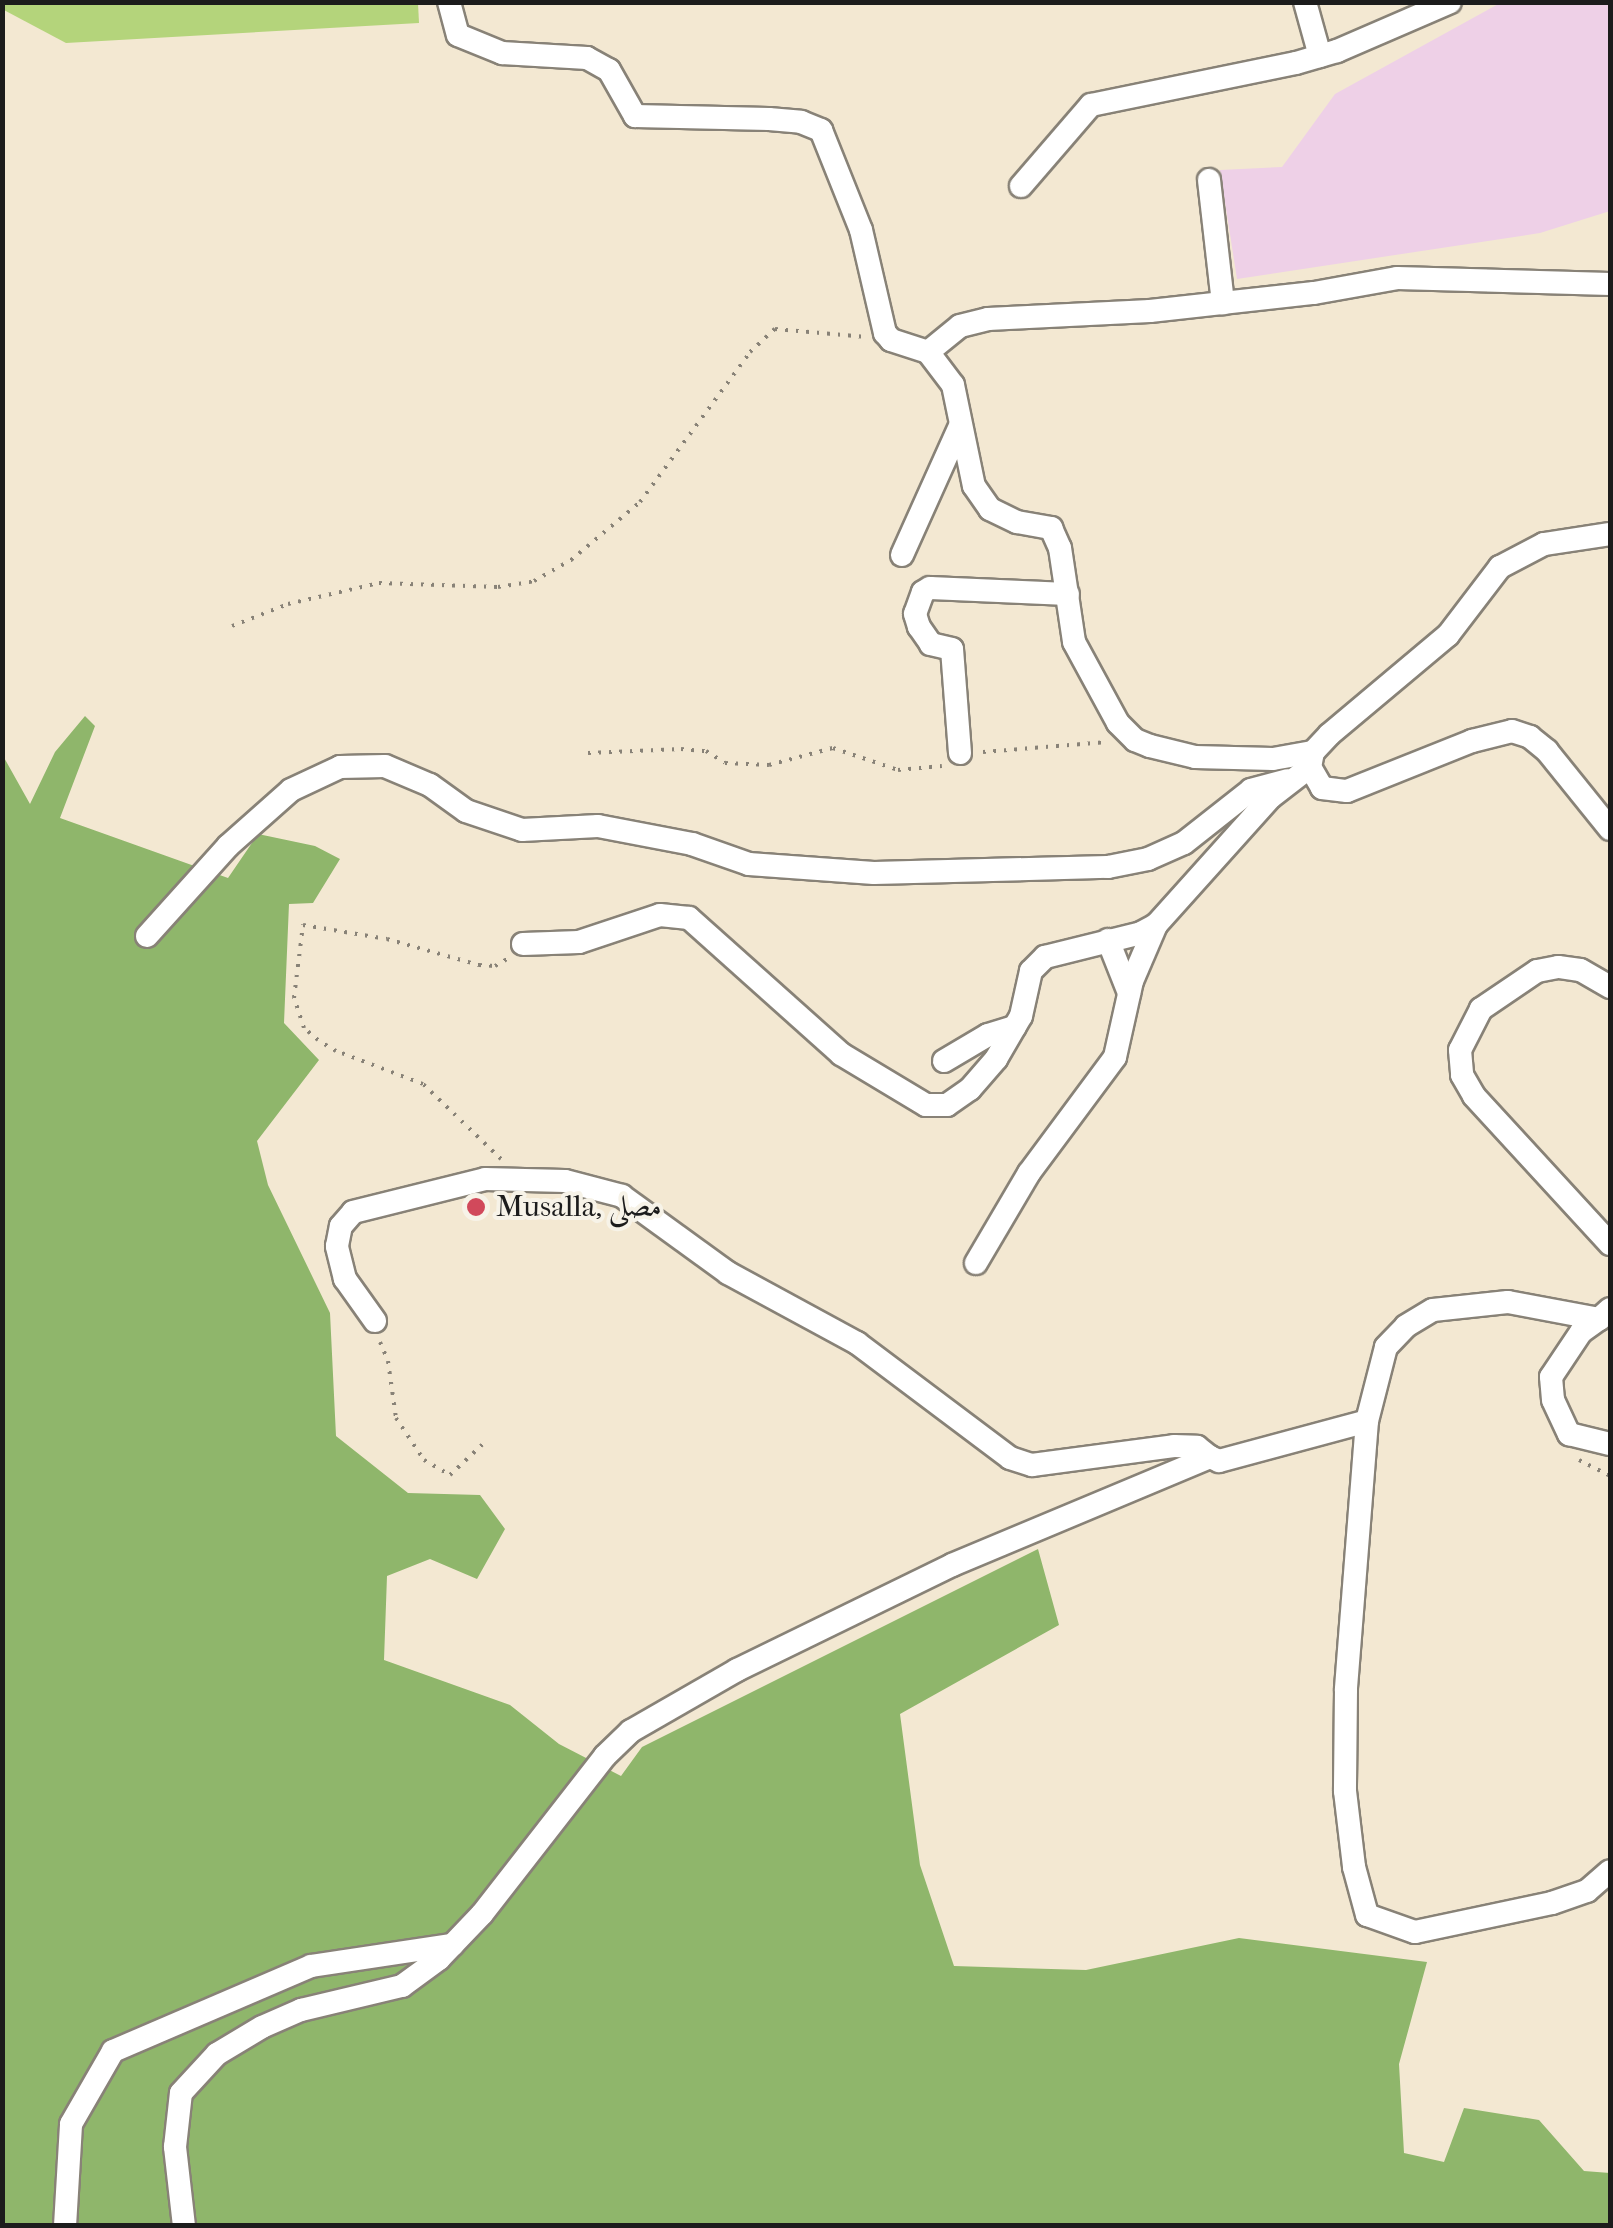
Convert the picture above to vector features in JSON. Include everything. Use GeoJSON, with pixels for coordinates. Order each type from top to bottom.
{"type":"FeatureCollection","features":[{"type":"Feature","properties":{"kind":"street"},"geometry":{"type":"LineString","coordinates":[[449,2],[458,35],[502,53],[587,58],[608,70],[635,116],[769,119],[801,122],[820,130],[861,230],[876,278],[885,333],[891,340],[928,352],[953,386],[974,486],[990,509],[1016,522],[1051,528],[1060,548],[1074,642],[1095,685],[1135,740],[1195,757],[1312,760]]}},
{"type":"Feature","properties":{"kind":"street"},"geometry":{"type":"LineString","coordinates":[[1305,2],[1320,56]]}},
{"type":"Feature","properties":{"kind":"street"},"geometry":{"type":"LineString","coordinates":[[1020,186],[1091,105],[1320,56],[1450,2]]}},
{"type":"Feature","properties":{"kind":"street"},"geometry":{"type":"LineString","coordinates":[[1209,180],[1223,303]]}},
{"type":"Feature","properties":{"kind":"street"},"geometry":{"type":"LineString","coordinates":[[928,352],[960,326],[988,319],[1223,303],[1397,278],[1610,284]]}},
{"type":"Feature","properties":{"kind":"street"},"geometry":{"type":"LineString","coordinates":[[902,555],[960,425]]}},
{"type":"Feature","properties":{"kind":"street"},"geometry":{"type":"LineString","coordinates":[[976,1263],[1029,1173],[1115,1057],[1129,993],[1156,925],[1192,880],[1288,780],[1448,635],[1500,567],[1544,544],[1610,534]]}},
{"type":"Feature","properties":{"kind":"street"},"geometry":{"type":"LineString","coordinates":[[960,754],[952,649],[931,644],[919,627],[916,614],[923,592],[930,588],[1068,594]]}},
{"type":"Feature","properties":{"kind":"street"},"geometry":{"type":"LineString","coordinates":[[1312,760],[1322,788],[1348,791],[1472,740],[1512,731],[1530,737],[1547,751],[1610,829]]}},
{"type":"Feature","properties":{"kind":"street"},"geometry":{"type":"LineString","coordinates":[[147,936],[242,833],[292,790],[340,766],[385,766],[430,785],[466,811],[522,830],[598,826],[692,844],[749,864],[874,873],[1108,867],[1148,860],[1184,843],[1251,790],[1288,780]]}},
{"type":"Feature","properties":{"kind":"street"},"geometry":{"type":"LineString","coordinates":[[523,944],[579,942],[660,915],[689,918],[841,1054],[926,1105],[947,1105],[970,1089],[996,1058],[1015,1027],[1031,971],[1044,957],[1156,925]]}},
{"type":"Feature","properties":{"kind":"street"},"geometry":{"type":"LineString","coordinates":[[1108,940],[1129,993]]}},
{"type":"Feature","properties":{"kind":"street"},"geometry":{"type":"LineString","coordinates":[[1610,987],[1580,970],[1558,967],[1537,971],[1481,1009],[1460,1050],[1462,1074],[1474,1096],[1610,1244]]}},
{"type":"Feature","properties":{"kind":"street"},"geometry":{"type":"LineString","coordinates":[[944,1061],[988,1035],[1015,1027]]}},
{"type":"Feature","properties":{"kind":"street"},"geometry":{"type":"LineString","coordinates":[[375,1320],[345,1278],[337,1246],[340,1226],[354,1212],[432,1189],[516,1176],[565,1181],[622,1196],[728,1273],[858,1343],[1010,1458],[1032,1464],[1174,1446],[1197,1447],[1219,1461],[1313,1432],[1367,1421]]}},
{"type":"Feature","properties":{"kind":"street"},"geometry":{"type":"LineString","coordinates":[[1605,1314],[1508,1302],[1432,1310],[1406,1326],[1386,1347],[1367,1421],[1346,1690],[1345,1791],[1354,1867],[1367,1915],[1414,1932],[1552,1903],[1587,1891],[1610,1871]]}},
{"type":"Feature","properties":{"kind":"street"},"geometry":{"type":"LineString","coordinates":[[1605,1314],[1581,1332],[1552,1377],[1553,1400],[1569,1434],[1610,1444]]}},
{"type":"Feature","properties":{"kind":"street"},"geometry":{"type":"LineString","coordinates":[[184,2226],[175,2147],[181,2093],[217,2054],[300,2010],[402,1986],[482,1914],[605,1756],[632,1731],[737,1670],[874,1600],[1210,1457]]}},
{"type":"Feature","properties":{"kind":"street"},"geometry":{"type":"LineString","coordinates":[[65,2226],[71,2124],[113,2051],[311,1966],[452,1945]]}},
{"type":"Feature","properties":{"kind":"path"},"geometry":{"type":"LineString","coordinates":[[232,626],[288,604],[379,582],[498,587],[534,581],[571,560],[640,502],[750,352],[775,329],[865,337],[885,333]]}},
{"type":"Feature","properties":{"kind":"path"},"geometry":{"type":"LineString","coordinates":[[588,753],[644,748],[706,750],[725,763],[769,765],[810,750],[833,748],[898,770],[944,766],[960,754],[1135,740]]}},
{"type":"Feature","properties":{"kind":"path"},"geometry":{"type":"LineString","coordinates":[[516,1176],[422,1084],[336,1051],[304,1028],[294,998],[303,924],[387,939],[417,950],[495,966],[523,944]]}},
{"type":"Feature","properties":{"kind":"path"},"geometry":{"type":"LineString","coordinates":[[375,1320],[388,1362],[396,1418],[424,1460],[450,1475],[484,1443]]}},
{"type":"Feature","properties":{"kind":"shaded area"},"geometry":{"type":"Polygon","coordinates":[[[1502,2],[1610,3],[1610,211],[1540,233],[1237,279],[1220,170],[1282,167],[1335,94],[1502,2]]]}},
{"type":"Feature","properties":{"kind":"green space"},"geometry":{"type":"Polygon","coordinates":[[[3,2],[418,3],[419,23],[66,43],[2,9],[3,2]]]}},
{"type":"Feature","properties":{"kind":"green space"},"geometry":{"type":"Polygon","coordinates":[[[85,716],[95,726],[60,818],[228,878],[258,834],[315,846],[340,859],[313,903],[289,904],[284,1023],[319,1060],[257,1141],[268,1185],[330,1313],[336,1436],[408,1493],[480,1495],[505,1529],[477,1579],[430,1559],[387,1576],[384,1660],[510,1705],[559,1744],[621,1776],[642,1747],[1038,1549],[1059,1625],[900,1714],[920,1865],[954,1966],[1086,1970],[1239,1938],[1427,1962],[1399,2064],[1404,2153],[1444,2162],[1464,2108],[1539,2120],[1584,2171],[1610,2173],[1610,2225],[3,2225],[2,754],[30,804],[55,752],[85,716]]]}},
{"type":"Feature","properties":{"kind":"place","name":"Musalla, مصلى"},"geometry":{"type":"Point","coordinates":[476,1207]}}]}
